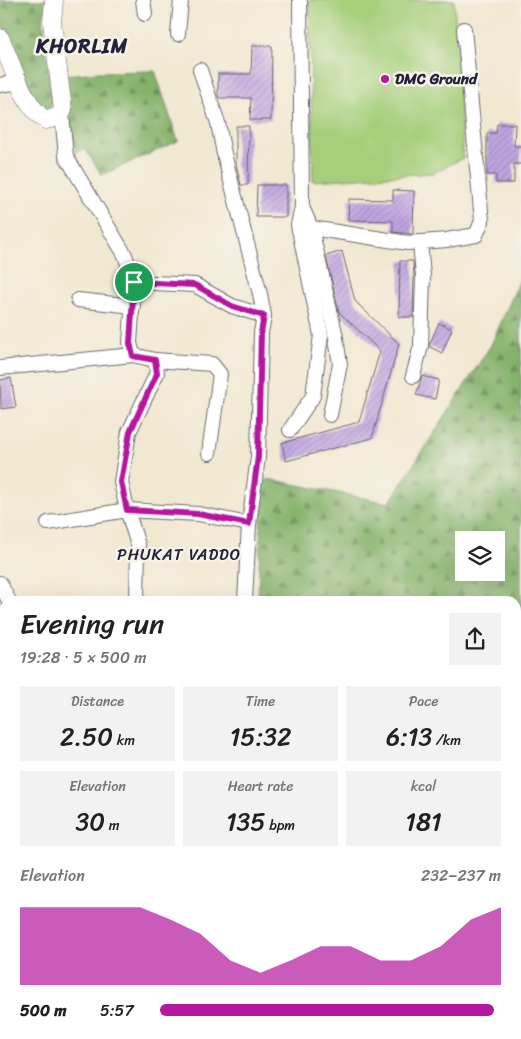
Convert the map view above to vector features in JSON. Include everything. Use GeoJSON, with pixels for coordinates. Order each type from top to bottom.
{"type":"FeatureCollection","features":[{"type":"Feature","properties":{"kind":"main road"},"geometry":{"type":"LineString","coordinates":[[0,38],[26,97],[37,114],[46,120],[50,120],[62,114],[63,106],[52,22],[54,0]]}},
{"type":"Feature","properties":{"kind":"street"},"geometry":{"type":"LineString","coordinates":[[143,0],[145,14]]}},
{"type":"Feature","properties":{"kind":"street"},"geometry":{"type":"LineString","coordinates":[[178,34],[181,0]]}},
{"type":"Feature","properties":{"kind":"street"},"geometry":{"type":"LineString","coordinates":[[290,430],[314,396],[321,335],[298,225],[302,207],[300,0]]}},
{"type":"Feature","properties":{"kind":"street"},"geometry":{"type":"LineString","coordinates":[[312,228],[408,243],[447,240],[476,235],[482,221],[464,30]]}},
{"type":"Feature","properties":{"kind":"street"},"geometry":{"type":"LineString","coordinates":[[200,70],[218,123],[224,154],[262,299],[264,316],[261,333],[258,457],[249,524],[245,596]]}},
{"type":"Feature","properties":{"kind":"street"},"geometry":{"type":"LineString","coordinates":[[0,84],[19,82]]}},
{"type":"Feature","properties":{"kind":"street"},"geometry":{"type":"LineString","coordinates":[[62,114],[66,156],[125,255],[134,282],[130,343],[133,356]]}},
{"type":"Feature","properties":{"kind":"street"},"geometry":{"type":"LineString","coordinates":[[302,207],[312,228],[335,332],[340,364],[330,415]]}},
{"type":"Feature","properties":{"kind":"street"},"geometry":{"type":"LineString","coordinates":[[413,376],[421,346],[422,330],[423,276],[420,242]]}},
{"type":"Feature","properties":{"kind":"street"},"geometry":{"type":"LineString","coordinates":[[134,282],[195,285],[232,306],[264,316]]}},
{"type":"Feature","properties":{"kind":"street"},"geometry":{"type":"LineString","coordinates":[[78,300],[133,306]]}},
{"type":"Feature","properties":{"kind":"street"},"geometry":{"type":"LineString","coordinates":[[0,368],[133,356],[155,360],[212,364],[220,374],[210,453]]}},
{"type":"Feature","properties":{"kind":"street"},"geometry":{"type":"LineString","coordinates":[[137,596],[138,545],[127,510],[121,482],[130,432],[157,373],[155,360]]}},
{"type":"Feature","properties":{"kind":"street"},"geometry":{"type":"LineString","coordinates":[[48,523],[127,510],[198,514],[249,524]]}},
{"type":"Feature","properties":{"kind":"street"},"geometry":{"type":"LineString","coordinates":[[0,584],[6,596]]}},
{"type":"Feature","properties":{"kind":"green space"},"geometry":{"type":"Polygon","coordinates":[[[0,0],[48,0],[43,19],[52,105],[47,112],[38,105],[2,26],[0,0]]]}},
{"type":"Feature","properties":{"kind":"green space","name":"DMC Ground"},"geometry":{"type":"Polygon","coordinates":[[[309,0],[454,0],[463,158],[433,173],[313,181],[309,0]]]}},
{"type":"Feature","properties":{"kind":"green space"},"geometry":{"type":"Polygon","coordinates":[[[155,71],[178,141],[102,175],[84,148],[75,153],[64,75],[155,71]]]}},
{"type":"Feature","properties":{"kind":"green space"},"geometry":{"type":"Polygon","coordinates":[[[521,277],[521,596],[258,596],[262,488],[268,479],[389,503],[491,345],[521,277]]]}},
{"type":"Feature","properties":{"kind":"building"},"geometry":{"type":"Polygon","coordinates":[[[252,46],[272,46],[271,120],[250,120],[251,98],[219,98],[218,95],[218,74],[251,74],[252,46]]]}},
{"type":"Feature","properties":{"kind":"building"},"geometry":{"type":"Polygon","coordinates":[[[497,124],[515,124],[514,146],[521,146],[521,164],[514,164],[514,183],[496,183],[496,175],[487,175],[487,133],[496,133],[497,124]]]}},
{"type":"Feature","properties":{"kind":"building"},"geometry":{"type":"Polygon","coordinates":[[[236,126],[249,126],[248,185],[241,185],[236,164],[236,126]]]}},
{"type":"Feature","properties":{"kind":"building"},"geometry":{"type":"Polygon","coordinates":[[[257,185],[286,185],[286,217],[256,217],[257,185]]]}},
{"type":"Feature","properties":{"kind":"building"},"geometry":{"type":"Polygon","coordinates":[[[393,190],[414,191],[413,234],[393,232],[393,221],[348,220],[349,199],[393,200],[393,190]]]}},
{"type":"Feature","properties":{"kind":"building"},"geometry":{"type":"Polygon","coordinates":[[[342,251],[355,301],[399,344],[372,438],[286,461],[282,443],[359,422],[380,351],[339,312],[326,256],[342,251]]]}},
{"type":"Feature","properties":{"kind":"building"},"geometry":{"type":"Polygon","coordinates":[[[400,261],[413,261],[413,317],[399,317],[400,261]]]}},
{"type":"Feature","properties":{"kind":"building"},"geometry":{"type":"Polygon","coordinates":[[[439,323],[452,329],[442,353],[430,347],[439,323]]]}},
{"type":"Feature","properties":{"kind":"building"},"geometry":{"type":"Polygon","coordinates":[[[422,376],[439,380],[435,399],[416,395],[422,376]]]}},
{"type":"Feature","properties":{"kind":"building"},"geometry":{"type":"Polygon","coordinates":[[[11,378],[16,407],[1,409],[0,380],[11,378]]]}},
{"type":"Feature","properties":{"kind":"place","name":"DMC Ground"},"geometry":{"type":"Point","coordinates":[385,79]}},
{"type":"Feature","properties":{"kind":"district","name":"KHORLIM"},"geometry":{"type":"Point","coordinates":[82,46]}},
{"type":"Feature","properties":{"kind":"district","name":"PHUKAT VADDO"},"geometry":{"type":"Point","coordinates":[179,554]}},
{"type":"Feature","properties":{"kind":"route"},"geometry":{"type":"LineString","coordinates":[[134,282],[195,285],[232,306],[264,316],[261,333],[258,457],[249,524],[198,514],[127,510],[121,482],[130,432],[157,373],[155,360],[133,356],[130,343],[134,282]]}}]}
